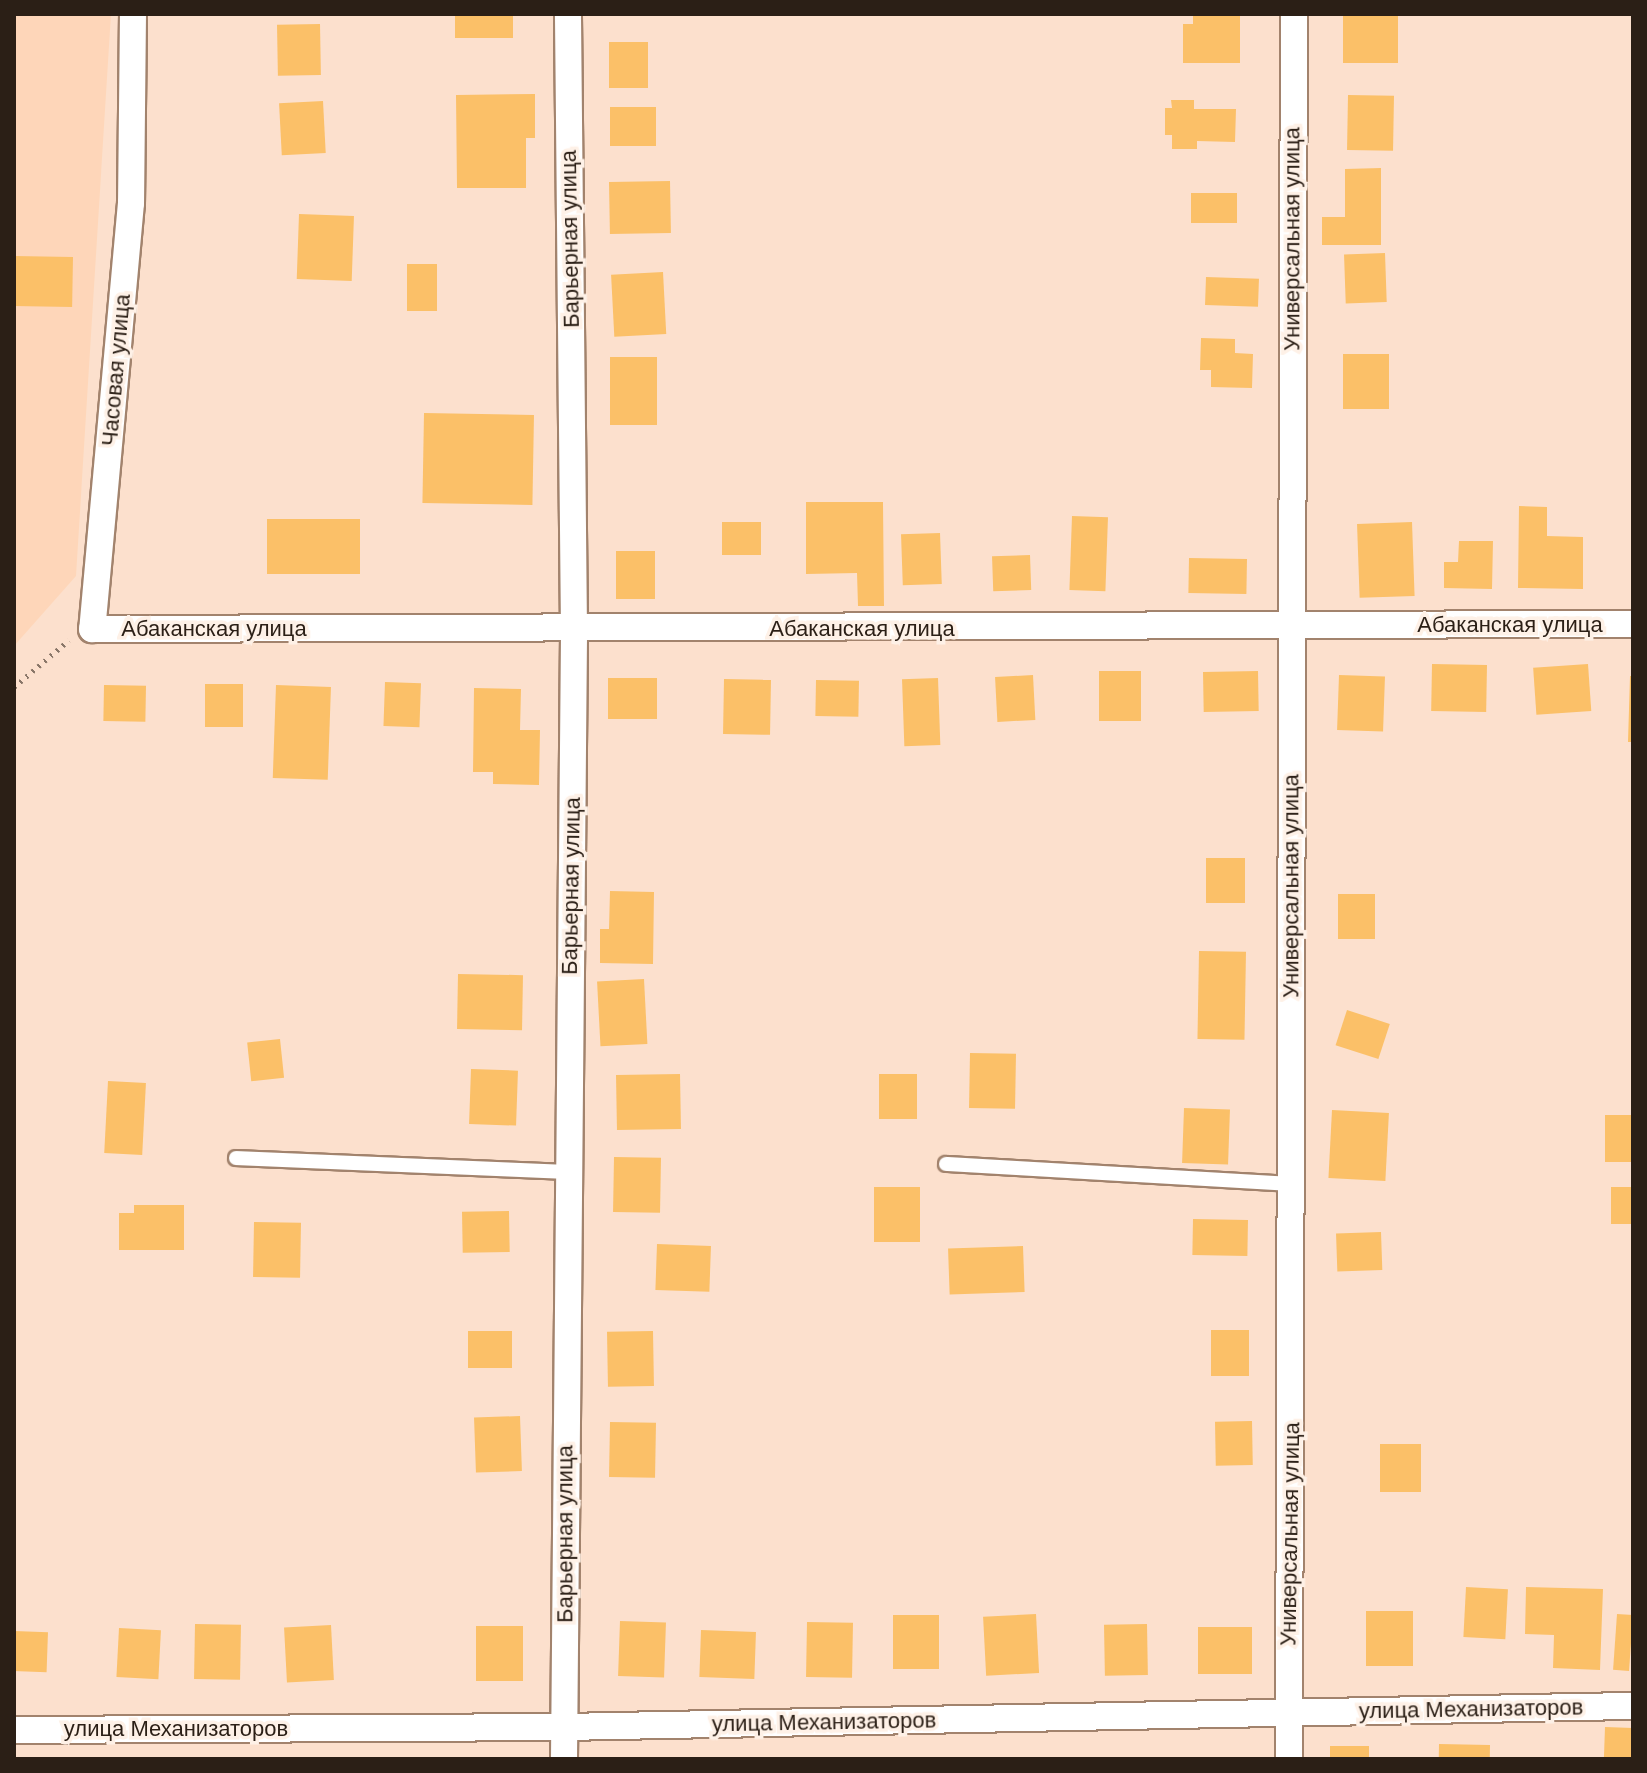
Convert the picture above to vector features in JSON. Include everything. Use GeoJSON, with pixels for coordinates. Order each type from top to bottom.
{"type":"FeatureCollection","features":[{"type":"Feature","properties":{"kind":"street","name":"Часовая улица"},"geometry":{"type":"LineString","coordinates":[[92,629],[131,203],[133,14]]}},
{"type":"Feature","properties":{"kind":"street","name":"Барьерная улица"},"geometry":{"type":"LineString","coordinates":[[564,1759],[574,631],[568,14]]}},
{"type":"Feature","properties":{"kind":"street","name":"Универсальная улица"},"geometry":{"type":"LineString","coordinates":[[1289,1759],[1293,1184],[1289,626],[1294,14]]}},
{"type":"Feature","properties":{"kind":"street","name":"Абаканская улица"},"geometry":{"type":"LineString","coordinates":[[92,629],[574,631],[1633,624]]}},
{"type":"Feature","properties":{"kind":"street","name":"улица Механизаторов"},"geometry":{"type":"LineString","coordinates":[[14,1730],[564,1727],[1633,1706]]}},
{"type":"Feature","properties":{"kind":"lane"},"geometry":{"type":"LineString","coordinates":[[236,1158],[567,1172]]}},
{"type":"Feature","properties":{"kind":"lane"},"geometry":{"type":"LineString","coordinates":[[946,1164],[1293,1184]]}},
{"type":"Feature","properties":{"kind":"path"},"geometry":{"type":"LineString","coordinates":[[14,687],[64,643],[92,629]]}},
{"type":"Feature","properties":{"kind":"shaded area"},"geometry":{"type":"Polygon","coordinates":[[[14,14],[111,14],[76,576],[14,646],[14,14]]]}},
{"type":"Feature","properties":{"kind":"building"},"geometry":{"type":"Polygon","coordinates":[[[455,14],[513,14],[513,38],[455,38],[455,14]]]}},
{"type":"Feature","properties":{"kind":"building"},"geometry":{"type":"Polygon","coordinates":[[[1193,14],[1240,14],[1240,63],[1183,63],[1183,24],[1193,24],[1193,14]]]}},
{"type":"Feature","properties":{"kind":"building"},"geometry":{"type":"Polygon","coordinates":[[[1343,16],[1398,16],[1398,63],[1343,63],[1343,16]]]}},
{"type":"Feature","properties":{"kind":"building"},"geometry":{"type":"Polygon","coordinates":[[[320,24],[321,75],[278,76],[277,25],[320,24]]]}},
{"type":"Feature","properties":{"kind":"building"},"geometry":{"type":"Polygon","coordinates":[[[609,42],[648,42],[648,88],[609,88],[609,42]]]}},
{"type":"Feature","properties":{"kind":"building"},"geometry":{"type":"Polygon","coordinates":[[[535,94],[535,138],[526,138],[526,188],[457,188],[456,95],[535,94]]]}},
{"type":"Feature","properties":{"kind":"building"},"geometry":{"type":"Polygon","coordinates":[[[1348,95],[1394,96],[1393,151],[1347,150],[1348,95]]]}},
{"type":"Feature","properties":{"kind":"building"},"geometry":{"type":"Polygon","coordinates":[[[1171,100],[1194,100],[1194,109],[1236,109],[1235,142],[1197,141],[1197,149],[1172,149],[1172,135],[1165,135],[1165,108],[1172,108],[1171,100]]]}},
{"type":"Feature","properties":{"kind":"building"},"geometry":{"type":"Polygon","coordinates":[[[323,101],[326,153],[282,155],[279,103],[323,101]]]}},
{"type":"Feature","properties":{"kind":"building"},"geometry":{"type":"Polygon","coordinates":[[[610,107],[656,107],[656,146],[610,146],[610,107]]]}},
{"type":"Feature","properties":{"kind":"building"},"geometry":{"type":"Polygon","coordinates":[[[1381,168],[1381,245],[1322,245],[1322,217],[1345,217],[1345,169],[1381,168]]]}},
{"type":"Feature","properties":{"kind":"building"},"geometry":{"type":"Polygon","coordinates":[[[670,181],[671,233],[610,234],[609,182],[670,181]]]}},
{"type":"Feature","properties":{"kind":"building"},"geometry":{"type":"Polygon","coordinates":[[[1191,193],[1237,193],[1237,223],[1191,223],[1191,193]]]}},
{"type":"Feature","properties":{"kind":"building"},"geometry":{"type":"Polygon","coordinates":[[[299,214],[354,216],[352,281],[297,279],[299,214]]]}},
{"type":"Feature","properties":{"kind":"building"},"geometry":{"type":"Polygon","coordinates":[[[1385,253],[1387,302],[1346,303],[1344,254],[1385,253]]]}},
{"type":"Feature","properties":{"kind":"building"},"geometry":{"type":"Polygon","coordinates":[[[14,256],[73,257],[72,307],[14,306],[14,256]]]}},
{"type":"Feature","properties":{"kind":"building"},"geometry":{"type":"Polygon","coordinates":[[[407,264],[437,264],[437,311],[407,311],[407,264]]]}},
{"type":"Feature","properties":{"kind":"building"},"geometry":{"type":"Polygon","coordinates":[[[663,272],[666,334],[614,337],[611,275],[663,272]]]}},
{"type":"Feature","properties":{"kind":"building"},"geometry":{"type":"Polygon","coordinates":[[[1206,277],[1259,279],[1258,307],[1205,305],[1206,277]]]}},
{"type":"Feature","properties":{"kind":"building"},"geometry":{"type":"Polygon","coordinates":[[[1201,338],[1235,339],[1235,353],[1253,354],[1252,388],[1211,387],[1211,370],[1200,370],[1201,338]]]}},
{"type":"Feature","properties":{"kind":"building"},"geometry":{"type":"Polygon","coordinates":[[[1343,354],[1389,354],[1389,409],[1343,409],[1343,354]]]}},
{"type":"Feature","properties":{"kind":"building"},"geometry":{"type":"Polygon","coordinates":[[[610,357],[657,357],[657,425],[610,425],[610,357]]]}},
{"type":"Feature","properties":{"kind":"building"},"geometry":{"type":"Polygon","coordinates":[[[424,413],[534,415],[532,505],[422,503],[424,413]]]}},
{"type":"Feature","properties":{"kind":"building"},"geometry":{"type":"Polygon","coordinates":[[[806,502],[883,502],[884,606],[858,606],[857,573],[806,574],[806,502]]]}},
{"type":"Feature","properties":{"kind":"building"},"geometry":{"type":"Polygon","coordinates":[[[1519,506],[1547,507],[1547,536],[1583,537],[1583,589],[1518,588],[1519,506]]]}},
{"type":"Feature","properties":{"kind":"building"},"geometry":{"type":"Polygon","coordinates":[[[1072,516],[1108,517],[1105,591],[1069,590],[1072,516]]]}},
{"type":"Feature","properties":{"kind":"building"},"geometry":{"type":"Polygon","coordinates":[[[267,519],[360,519],[360,574],[267,574],[267,519]]]}},
{"type":"Feature","properties":{"kind":"building"},"geometry":{"type":"Polygon","coordinates":[[[722,522],[761,522],[761,555],[722,555],[722,522]]]}},
{"type":"Feature","properties":{"kind":"building"},"geometry":{"type":"Polygon","coordinates":[[[1412,522],[1415,596],[1360,598],[1357,524],[1412,522]]]}},
{"type":"Feature","properties":{"kind":"building"},"geometry":{"type":"Polygon","coordinates":[[[940,533],[942,584],[903,585],[901,534],[940,533]]]}},
{"type":"Feature","properties":{"kind":"building"},"geometry":{"type":"Polygon","coordinates":[[[1459,541],[1493,541],[1492,589],[1444,588],[1444,562],[1458,562],[1459,541]]]}},
{"type":"Feature","properties":{"kind":"building"},"geometry":{"type":"Polygon","coordinates":[[[616,551],[655,551],[655,599],[616,599],[616,551]]]}},
{"type":"Feature","properties":{"kind":"building"},"geometry":{"type":"Polygon","coordinates":[[[1030,555],[1031,590],[993,591],[992,556],[1030,555]]]}},
{"type":"Feature","properties":{"kind":"building"},"geometry":{"type":"Polygon","coordinates":[[[1189,558],[1247,559],[1246,594],[1188,593],[1189,558]]]}},
{"type":"Feature","properties":{"kind":"building"},"geometry":{"type":"Polygon","coordinates":[[[1432,664],[1487,665],[1486,712],[1431,711],[1432,664]]]}},
{"type":"Feature","properties":{"kind":"building"},"geometry":{"type":"Polygon","coordinates":[[[1588,664],[1591,711],[1536,715],[1533,668],[1588,664]]]}},
{"type":"Feature","properties":{"kind":"building"},"geometry":{"type":"Polygon","coordinates":[[[1099,671],[1141,671],[1141,721],[1099,721],[1099,671]]]}},
{"type":"Feature","properties":{"kind":"building"},"geometry":{"type":"Polygon","coordinates":[[[1258,671],[1259,711],[1204,712],[1203,672],[1258,671]]]}},
{"type":"Feature","properties":{"kind":"building"},"geometry":{"type":"Polygon","coordinates":[[[1033,675],[1035,720],[997,722],[995,677],[1033,675]]]}},
{"type":"Feature","properties":{"kind":"building"},"geometry":{"type":"Polygon","coordinates":[[[1339,675],[1385,677],[1383,732],[1337,730],[1339,675]]]}},
{"type":"Feature","properties":{"kind":"building"},"geometry":{"type":"Polygon","coordinates":[[[1630,676],[1633,676],[1633,742],[1628,742],[1630,676]]]}},
{"type":"Feature","properties":{"kind":"building"},"geometry":{"type":"Polygon","coordinates":[[[608,678],[657,678],[657,719],[608,719],[608,678]]]}},
{"type":"Feature","properties":{"kind":"building"},"geometry":{"type":"Polygon","coordinates":[[[938,678],[940,745],[904,746],[902,679],[938,678]]]}},
{"type":"Feature","properties":{"kind":"building"},"geometry":{"type":"Polygon","coordinates":[[[724,679],[771,680],[770,735],[723,734],[724,679]]]}},
{"type":"Feature","properties":{"kind":"building"},"geometry":{"type":"Polygon","coordinates":[[[816,680],[859,681],[858,717],[815,716],[816,680]]]}},
{"type":"Feature","properties":{"kind":"building"},"geometry":{"type":"Polygon","coordinates":[[[385,682],[421,683],[419,727],[383,726],[385,682]]]}},
{"type":"Feature","properties":{"kind":"building"},"geometry":{"type":"Polygon","coordinates":[[[205,684],[243,684],[243,727],[205,727],[205,684]]]}},
{"type":"Feature","properties":{"kind":"building"},"geometry":{"type":"Polygon","coordinates":[[[104,685],[146,686],[145,722],[103,721],[104,685]]]}},
{"type":"Feature","properties":{"kind":"building"},"geometry":{"type":"Polygon","coordinates":[[[276,685],[331,687],[328,780],[273,778],[276,685]]]}},
{"type":"Feature","properties":{"kind":"building"},"geometry":{"type":"Polygon","coordinates":[[[474,688],[521,689],[520,730],[540,730],[539,785],[493,784],[493,772],[473,772],[474,688]]]}},
{"type":"Feature","properties":{"kind":"building"},"geometry":{"type":"Polygon","coordinates":[[[1206,858],[1245,858],[1245,903],[1206,903],[1206,858]]]}},
{"type":"Feature","properties":{"kind":"building"},"geometry":{"type":"Polygon","coordinates":[[[610,891],[654,892],[653,964],[600,963],[600,929],[609,929],[610,891]]]}},
{"type":"Feature","properties":{"kind":"building"},"geometry":{"type":"Polygon","coordinates":[[[1338,894],[1375,894],[1375,939],[1338,939],[1338,894]]]}},
{"type":"Feature","properties":{"kind":"building"},"geometry":{"type":"Polygon","coordinates":[[[1199,951],[1246,952],[1244,1040],[1197,1039],[1199,951]]]}},
{"type":"Feature","properties":{"kind":"building"},"geometry":{"type":"Polygon","coordinates":[[[458,974],[523,975],[522,1030],[457,1029],[458,974]]]}},
{"type":"Feature","properties":{"kind":"building"},"geometry":{"type":"Polygon","coordinates":[[[644,979],[647,1044],[600,1046],[597,981],[644,979]]]}},
{"type":"Feature","properties":{"kind":"building"},"geometry":{"type":"Polygon","coordinates":[[[1347,1010],[1390,1024],[1378,1059],[1336,1045],[1347,1010]]]}},
{"type":"Feature","properties":{"kind":"building"},"geometry":{"type":"Polygon","coordinates":[[[280,1039],[284,1078],[251,1081],[247,1042],[280,1039]]]}},
{"type":"Feature","properties":{"kind":"building"},"geometry":{"type":"Polygon","coordinates":[[[970,1053],[1016,1054],[1015,1109],[969,1108],[970,1053]]]}},
{"type":"Feature","properties":{"kind":"building"},"geometry":{"type":"Polygon","coordinates":[[[471,1069],[518,1071],[516,1126],[469,1124],[471,1069]]]}},
{"type":"Feature","properties":{"kind":"building"},"geometry":{"type":"Polygon","coordinates":[[[680,1074],[681,1129],[617,1130],[616,1075],[680,1074]]]}},
{"type":"Feature","properties":{"kind":"building"},"geometry":{"type":"Polygon","coordinates":[[[879,1074],[917,1074],[917,1119],[879,1119],[879,1074]]]}},
{"type":"Feature","properties":{"kind":"building"},"geometry":{"type":"Polygon","coordinates":[[[108,1081],[146,1083],[142,1155],[104,1153],[108,1081]]]}},
{"type":"Feature","properties":{"kind":"building"},"geometry":{"type":"Polygon","coordinates":[[[1184,1108],[1230,1110],[1228,1165],[1182,1163],[1184,1108]]]}},
{"type":"Feature","properties":{"kind":"building"},"geometry":{"type":"Polygon","coordinates":[[[1332,1110],[1389,1113],[1385,1181],[1328,1178],[1332,1110]]]}},
{"type":"Feature","properties":{"kind":"building"},"geometry":{"type":"Polygon","coordinates":[[[1605,1115],[1633,1115],[1633,1162],[1605,1162],[1605,1115]]]}},
{"type":"Feature","properties":{"kind":"building"},"geometry":{"type":"Polygon","coordinates":[[[614,1157],[661,1158],[660,1213],[613,1212],[614,1157]]]}},
{"type":"Feature","properties":{"kind":"building"},"geometry":{"type":"Polygon","coordinates":[[[874,1187],[920,1187],[920,1242],[874,1242],[874,1187]]]}},
{"type":"Feature","properties":{"kind":"building"},"geometry":{"type":"Polygon","coordinates":[[[1611,1187],[1633,1187],[1633,1224],[1611,1224],[1611,1187]]]}},
{"type":"Feature","properties":{"kind":"building"},"geometry":{"type":"Polygon","coordinates":[[[134,1205],[184,1205],[184,1250],[119,1250],[119,1213],[134,1213],[134,1205]]]}},
{"type":"Feature","properties":{"kind":"building"},"geometry":{"type":"Polygon","coordinates":[[[509,1211],[510,1252],[463,1253],[462,1212],[509,1211]]]}},
{"type":"Feature","properties":{"kind":"building"},"geometry":{"type":"Polygon","coordinates":[[[1193,1219],[1248,1220],[1247,1256],[1192,1255],[1193,1219]]]}},
{"type":"Feature","properties":{"kind":"building"},"geometry":{"type":"Polygon","coordinates":[[[254,1222],[301,1223],[300,1278],[253,1277],[254,1222]]]}},
{"type":"Feature","properties":{"kind":"building"},"geometry":{"type":"Polygon","coordinates":[[[1381,1232],[1382,1270],[1337,1272],[1336,1234],[1381,1232]]]}},
{"type":"Feature","properties":{"kind":"building"},"geometry":{"type":"Polygon","coordinates":[[[657,1244],[711,1246],[709,1292],[655,1290],[657,1244]]]}},
{"type":"Feature","properties":{"kind":"building"},"geometry":{"type":"Polygon","coordinates":[[[1023,1246],[1025,1292],[950,1295],[948,1249],[1023,1246]]]}},
{"type":"Feature","properties":{"kind":"building"},"geometry":{"type":"Polygon","coordinates":[[[1211,1330],[1249,1330],[1249,1376],[1211,1376],[1211,1330]]]}},
{"type":"Feature","properties":{"kind":"building"},"geometry":{"type":"Polygon","coordinates":[[[468,1331],[512,1331],[512,1368],[468,1368],[468,1331]]]}},
{"type":"Feature","properties":{"kind":"building"},"geometry":{"type":"Polygon","coordinates":[[[653,1331],[654,1386],[608,1387],[607,1332],[653,1331]]]}},
{"type":"Feature","properties":{"kind":"building"},"geometry":{"type":"Polygon","coordinates":[[[520,1416],[522,1471],[476,1473],[474,1418],[520,1416]]]}},
{"type":"Feature","properties":{"kind":"building"},"geometry":{"type":"Polygon","coordinates":[[[1252,1421],[1253,1465],[1216,1466],[1215,1422],[1252,1421]]]}},
{"type":"Feature","properties":{"kind":"building"},"geometry":{"type":"Polygon","coordinates":[[[610,1422],[656,1423],[655,1478],[609,1477],[610,1422]]]}},
{"type":"Feature","properties":{"kind":"building"},"geometry":{"type":"Polygon","coordinates":[[[1380,1444],[1421,1444],[1421,1492],[1380,1492],[1380,1444]]]}},
{"type":"Feature","properties":{"kind":"building"},"geometry":{"type":"Polygon","coordinates":[[[1466,1587],[1508,1589],[1505,1639],[1463,1637],[1466,1587]]]}},
{"type":"Feature","properties":{"kind":"building"},"geometry":{"type":"Polygon","coordinates":[[[1526,1587],[1603,1589],[1600,1670],[1553,1668],[1554,1635],[1525,1634],[1526,1587]]]}},
{"type":"Feature","properties":{"kind":"building"},"geometry":{"type":"Polygon","coordinates":[[[1366,1611],[1413,1611],[1413,1666],[1366,1666],[1366,1611]]]}},
{"type":"Feature","properties":{"kind":"building"},"geometry":{"type":"Polygon","coordinates":[[[1036,1614],[1039,1673],[986,1676],[983,1617],[1036,1614]]]}},
{"type":"Feature","properties":{"kind":"building"},"geometry":{"type":"Polygon","coordinates":[[[1617,1614],[1633,1615],[1629,1671],[1613,1670],[1617,1614]]]}},
{"type":"Feature","properties":{"kind":"building"},"geometry":{"type":"Polygon","coordinates":[[[893,1615],[939,1615],[939,1669],[893,1669],[893,1615]]]}},
{"type":"Feature","properties":{"kind":"building"},"geometry":{"type":"Polygon","coordinates":[[[620,1621],[666,1623],[664,1678],[618,1676],[620,1621]]]}},
{"type":"Feature","properties":{"kind":"building"},"geometry":{"type":"Polygon","coordinates":[[[807,1622],[853,1623],[852,1678],[806,1677],[807,1622]]]}},
{"type":"Feature","properties":{"kind":"building"},"geometry":{"type":"Polygon","coordinates":[[[195,1624],[241,1625],[240,1680],[194,1679],[195,1624]]]}},
{"type":"Feature","properties":{"kind":"building"},"geometry":{"type":"Polygon","coordinates":[[[1147,1624],[1148,1675],[1105,1676],[1104,1625],[1147,1624]]]}},
{"type":"Feature","properties":{"kind":"building"},"geometry":{"type":"Polygon","coordinates":[[[331,1625],[334,1680],[287,1682],[284,1627],[331,1625]]]}},
{"type":"Feature","properties":{"kind":"building"},"geometry":{"type":"Polygon","coordinates":[[[476,1626],[523,1626],[523,1681],[476,1681],[476,1626]]]}},
{"type":"Feature","properties":{"kind":"building"},"geometry":{"type":"Polygon","coordinates":[[[1198,1627],[1252,1627],[1252,1674],[1198,1674],[1198,1627]]]}},
{"type":"Feature","properties":{"kind":"building"},"geometry":{"type":"Polygon","coordinates":[[[119,1628],[161,1630],[158,1679],[116,1677],[119,1628]]]}},
{"type":"Feature","properties":{"kind":"building"},"geometry":{"type":"Polygon","coordinates":[[[701,1630],[756,1632],[754,1679],[699,1677],[701,1630]]]}},
{"type":"Feature","properties":{"kind":"building"},"geometry":{"type":"Polygon","coordinates":[[[14,1631],[48,1632],[47,1672],[14,1671],[14,1631]]]}},
{"type":"Feature","properties":{"kind":"building"},"geometry":{"type":"Polygon","coordinates":[[[1605,1727],[1633,1728],[1632,1759],[1604,1759],[1605,1727]]]}},
{"type":"Feature","properties":{"kind":"building"},"geometry":{"type":"Polygon","coordinates":[[[1439,1744],[1490,1745],[1490,1759],[1439,1759],[1439,1744]]]}},
{"type":"Feature","properties":{"kind":"building"},"geometry":{"type":"Polygon","coordinates":[[[1330,1746],[1369,1746],[1369,1759],[1330,1759],[1330,1746]]]}}]}
